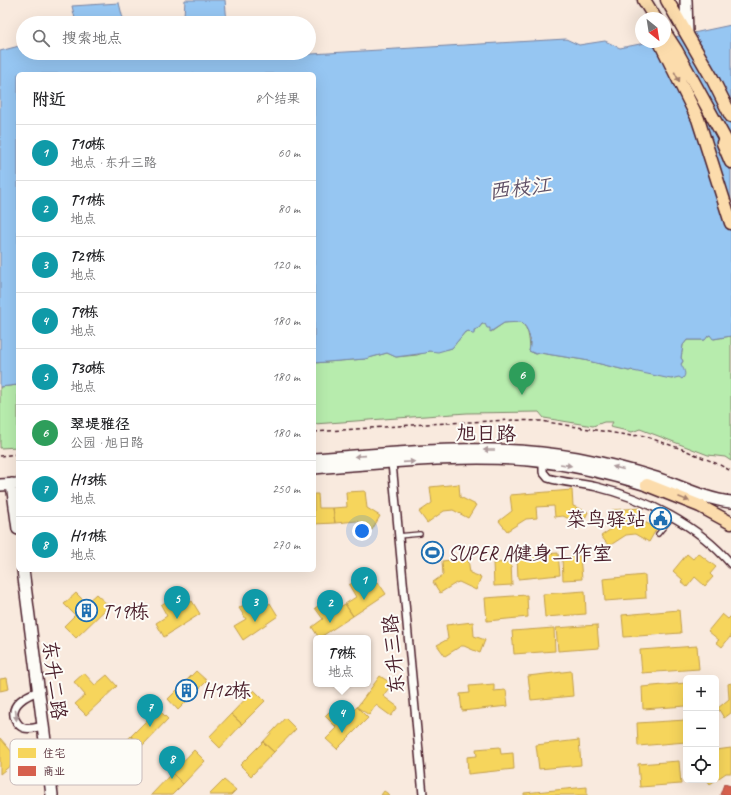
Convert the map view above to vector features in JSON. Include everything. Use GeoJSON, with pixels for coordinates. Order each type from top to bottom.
{"type":"FeatureCollection","features":[{"type":"Feature","properties":{"kind":"main road"},"geometry":{"type":"LineString","coordinates":[[643,0],[647,12]]}},
{"type":"Feature","properties":{"kind":"main road"},"geometry":{"type":"LineString","coordinates":[[643,0],[651,12]]}},
{"type":"Feature","properties":{"kind":"main road"},"geometry":{"type":"LineString","coordinates":[[667,0],[712,78],[731,116]]}},
{"type":"Feature","properties":{"kind":"main road"},"geometry":{"type":"LineString","coordinates":[[686,0],[687,35]]}},
{"type":"Feature","properties":{"kind":"main road"},"geometry":{"type":"LineString","coordinates":[[671,43],[719,126],[731,150]]}},
{"type":"Feature","properties":{"kind":"main road"},"geometry":{"type":"LineString","coordinates":[[663,48],[699,124],[731,223]]}},
{"type":"Feature","properties":{"kind":"main road"},"geometry":{"type":"LineString","coordinates":[[719,126],[724,147],[731,162]]}},
{"type":"Feature","properties":{"kind":"main road","name":"旭日路"},"geometry":{"type":"LineString","coordinates":[[316,459],[440,451],[506,450],[576,458],[651,482]]}},
{"type":"Feature","properties":{"kind":"main road","name":"旭日路"},"geometry":{"type":"LineString","coordinates":[[316,468],[482,458],[543,462],[651,482]]}},
{"type":"Feature","properties":{"kind":"main road"},"geometry":{"type":"LineString","coordinates":[[651,482],[731,502]]}},
{"type":"Feature","properties":{"kind":"main road"},"geometry":{"type":"LineString","coordinates":[[651,482],[731,523]]}},
{"type":"Feature","properties":{"kind":"main road"},"geometry":{"type":"LineString","coordinates":[[0,485],[15,484],[16,499]]}},
{"type":"Feature","properties":{"kind":"main road","name":"东升二路"},"geometry":{"type":"LineString","coordinates":[[23,572],[45,739]]}},
{"type":"Feature","properties":{"kind":"main road","name":"东升二路"},"geometry":{"type":"LineString","coordinates":[[51,785],[52,795]]}},
{"type":"Feature","properties":{"kind":"street"},"geometry":{"type":"LineString","coordinates":[[543,462],[543,472],[548,478],[606,489],[641,502],[672,517],[707,539],[731,564]]}},
{"type":"Feature","properties":{"kind":"street","name":"东升三路"},"geometry":{"type":"LineString","coordinates":[[392,463],[423,795]]}},
{"type":"Feature","properties":{"kind":"street"},"geometry":{"type":"LineString","coordinates":[[39,692],[28,695],[20,701],[15,708],[14,715],[18,724],[25,728],[43,726]]}},
{"type":"Feature","properties":{"kind":"lane"},"geometry":{"type":"LineString","coordinates":[[658,534],[672,517]]}},
{"type":"Feature","properties":{"kind":"lane"},"geometry":{"type":"LineString","coordinates":[[398,536],[420,534]]}},
{"type":"Feature","properties":{"kind":"path"},"geometry":{"type":"LineString","coordinates":[[316,432],[427,424],[514,420],[542,421],[632,436],[641,435],[682,449],[731,471]]}},
{"type":"Feature","properties":{"kind":"path"},"geometry":{"type":"LineString","coordinates":[[0,456],[16,454]]}},
{"type":"Feature","properties":{"kind":"green space"},"geometry":{"type":"Polygon","coordinates":[[[521,322],[524,325],[529,337],[529,351],[536,354],[540,353],[584,360],[629,371],[632,370],[673,379],[683,361],[681,358],[683,345],[687,340],[705,340],[710,335],[714,339],[731,336],[731,461],[725,457],[708,455],[640,429],[632,432],[610,427],[613,422],[604,422],[593,426],[544,418],[539,412],[467,413],[316,424],[316,363],[365,359],[387,353],[396,357],[417,355],[428,351],[448,349],[452,348],[465,332],[469,331],[474,333],[474,330],[479,328],[482,324],[485,324],[490,328],[491,332],[504,323],[521,322]]]}},
{"type":"Feature","properties":{"kind":"green space"},"geometry":{"type":"Polygon","coordinates":[[[16,385],[16,447],[0,448],[0,387],[16,385]]]}},
{"type":"Feature","properties":{"kind":"water"},"geometry":{"type":"Polygon","coordinates":[[[185,0],[225,0],[226,16],[184,16],[185,0]]]}},
{"type":"Feature","properties":{"kind":"water"},"geometry":{"type":"Polygon","coordinates":[[[119,3],[122,16],[74,16],[72,6],[119,3]]]}},
{"type":"Feature","properties":{"kind":"water","name":"西枝江"},"geometry":{"type":"Polygon","coordinates":[[[731,25],[731,336],[713,339],[710,335],[705,340],[687,340],[683,345],[681,358],[683,361],[681,364],[685,373],[682,379],[679,377],[671,379],[632,370],[629,371],[584,360],[540,353],[536,354],[529,351],[529,335],[521,322],[504,323],[490,332],[490,328],[487,328],[485,324],[482,324],[479,328],[474,330],[474,334],[469,331],[465,332],[452,348],[438,352],[428,351],[426,353],[396,357],[387,353],[365,359],[316,363],[316,72],[16,72],[16,385],[0,387],[0,51],[16,47],[16,60],[316,60],[316,54],[566,39],[579,45],[605,41],[620,48],[635,45],[635,48],[671,48],[671,38],[731,25]]]}},
{"type":"Feature","properties":{"kind":"building: 住宅"},"geometry":{"type":"Polygon","coordinates":[[[459,484],[460,497],[476,505],[468,518],[453,510],[444,511],[427,523],[419,512],[432,503],[430,487],[459,484]]]}},
{"type":"Feature","properties":{"kind":"building: 住宅"},"geometry":{"type":"Polygon","coordinates":[[[572,490],[573,506],[588,512],[582,525],[563,516],[555,517],[554,506],[536,507],[537,518],[526,519],[507,531],[499,521],[512,511],[510,495],[572,490]]]}},
{"type":"Feature","properties":{"kind":"building: 住宅"},"geometry":{"type":"Polygon","coordinates":[[[365,491],[367,508],[380,516],[372,530],[357,521],[335,523],[333,508],[347,507],[346,492],[365,491]]]}},
{"type":"Feature","properties":{"kind":"building: 住宅"},"geometry":{"type":"Polygon","coordinates":[[[316,494],[318,494],[319,508],[333,508],[335,523],[316,524],[316,494]]]}},
{"type":"Feature","properties":{"kind":"building: 住宅"},"geometry":{"type":"Polygon","coordinates":[[[641,508],[642,521],[657,528],[649,542],[635,534],[626,535],[609,546],[601,536],[614,527],[612,510],[641,508]]]}},
{"type":"Feature","properties":{"kind":"building: 住宅"},"geometry":{"type":"Polygon","coordinates":[[[558,553],[560,575],[518,579],[517,556],[558,553]]]}},
{"type":"Feature","properties":{"kind":"building: 住宅"},"geometry":{"type":"Polygon","coordinates":[[[698,553],[716,567],[710,574],[713,577],[705,586],[695,577],[687,587],[681,582],[683,580],[673,571],[687,554],[693,559],[698,553]]]}},
{"type":"Feature","properties":{"kind":"building: 住宅"},"geometry":{"type":"Polygon","coordinates":[[[580,556],[582,579],[563,580],[562,557],[580,556]]]}},
{"type":"Feature","properties":{"kind":"building: 住宅"},"geometry":{"type":"Polygon","coordinates":[[[468,558],[470,573],[481,577],[476,590],[459,582],[440,593],[433,582],[443,575],[442,561],[468,558]]]}},
{"type":"Feature","properties":{"kind":"building: 住宅"},"geometry":{"type":"Polygon","coordinates":[[[511,562],[512,585],[494,586],[493,563],[511,562]]]}},
{"type":"Feature","properties":{"kind":"building: 住宅"},"geometry":{"type":"Polygon","coordinates":[[[645,575],[646,598],[605,601],[603,579],[645,575]]]}},
{"type":"Feature","properties":{"kind":"building: 住宅"},"geometry":{"type":"Polygon","coordinates":[[[359,579],[366,590],[378,582],[386,594],[353,616],[345,604],[356,597],[349,585],[359,579]]]}},
{"type":"Feature","properties":{"kind":"building: 住宅"},"geometry":{"type":"Polygon","coordinates":[[[585,591],[586,614],[545,617],[543,594],[585,591]]]}},
{"type":"Feature","properties":{"kind":"building: 住宅","name":"T19栋"},"geometry":{"type":"Polygon","coordinates":[[[76,593],[86,603],[96,594],[109,606],[76,638],[64,626],[75,615],[64,604],[76,593]]]}},
{"type":"Feature","properties":{"kind":"building: 住宅"},"geometry":{"type":"Polygon","coordinates":[[[527,595],[528,617],[487,621],[485,598],[527,595]]]}},
{"type":"Feature","properties":{"kind":"building: 住宅"},"geometry":{"type":"Polygon","coordinates":[[[173,597],[180,608],[192,601],[200,614],[164,637],[156,623],[167,616],[161,605],[173,597]]]}},
{"type":"Feature","properties":{"kind":"building: 住宅"},"geometry":{"type":"Polygon","coordinates":[[[251,600],[258,611],[270,603],[278,616],[243,640],[234,626],[246,619],[239,608],[251,600]]]}},
{"type":"Feature","properties":{"kind":"building: 住宅"},"geometry":{"type":"Polygon","coordinates":[[[325,601],[332,612],[345,604],[353,616],[324,635],[317,635],[312,627],[323,619],[315,608],[325,601]]]}},
{"type":"Feature","properties":{"kind":"building: 住宅"},"geometry":{"type":"Polygon","coordinates":[[[679,610],[681,633],[624,637],[622,615],[679,610]]]}},
{"type":"Feature","properties":{"kind":"building: 住宅"},"geometry":{"type":"Polygon","coordinates":[[[722,614],[728,619],[731,616],[731,638],[730,637],[722,647],[716,642],[719,640],[708,631],[722,614]]]}},
{"type":"Feature","properties":{"kind":"building: 住宅"},"geometry":{"type":"Polygon","coordinates":[[[473,622],[474,636],[485,640],[480,653],[461,646],[445,656],[437,645],[448,639],[446,625],[473,622]]]}},
{"type":"Feature","properties":{"kind":"building: 住宅"},"geometry":{"type":"Polygon","coordinates":[[[597,625],[599,648],[558,651],[556,628],[597,625]]]}},
{"type":"Feature","properties":{"kind":"building: 住宅"},"geometry":{"type":"Polygon","coordinates":[[[554,628],[555,651],[514,654],[512,631],[554,628]]]}},
{"type":"Feature","properties":{"kind":"building: 住宅"},"geometry":{"type":"Polygon","coordinates":[[[697,646],[699,669],[642,673],[640,650],[697,646]]]}},
{"type":"Feature","properties":{"kind":"building: 住宅","name":"H12栋"},"geometry":{"type":"Polygon","coordinates":[[[196,671],[207,681],[178,710],[168,699],[196,671]]]}},
{"type":"Feature","properties":{"kind":"building: 住宅"},"geometry":{"type":"Polygon","coordinates":[[[571,671],[573,696],[531,700],[528,676],[571,671]]]}},
{"type":"Feature","properties":{"kind":"building: 住宅"},"geometry":{"type":"Polygon","coordinates":[[[84,673],[95,685],[107,675],[117,686],[86,715],[75,704],[85,695],[74,682],[84,673]]]}},
{"type":"Feature","properties":{"kind":"building: 住宅"},"geometry":{"type":"Polygon","coordinates":[[[380,676],[392,684],[383,696],[398,707],[391,716],[376,705],[369,715],[357,707],[380,676]]]}},
{"type":"Feature","properties":{"kind":"building: 住宅"},"geometry":{"type":"Polygon","coordinates":[[[7,678],[9,689],[0,691],[0,679],[7,678]]]}},
{"type":"Feature","properties":{"kind":"building: 住宅"},"geometry":{"type":"Polygon","coordinates":[[[683,683],[683,706],[643,709],[642,687],[683,683]]]}},
{"type":"Feature","properties":{"kind":"building: 住宅"},"geometry":{"type":"Polygon","coordinates":[[[731,683],[731,713],[724,718],[719,707],[729,699],[728,684],[731,683]]]}},
{"type":"Feature","properties":{"kind":"building: 住宅"},"geometry":{"type":"Polygon","coordinates":[[[494,684],[494,691],[506,690],[508,706],[462,711],[460,694],[470,693],[469,686],[494,684]]]}},
{"type":"Feature","properties":{"kind":"building: 住宅"},"geometry":{"type":"Polygon","coordinates":[[[254,690],[265,701],[242,724],[231,714],[254,690]]]}},
{"type":"Feature","properties":{"kind":"building: 住宅"},"geometry":{"type":"Polygon","coordinates":[[[335,706],[346,718],[357,707],[368,718],[337,749],[326,739],[337,728],[325,716],[335,706]]]}},
{"type":"Feature","properties":{"kind":"building: 住宅"},"geometry":{"type":"Polygon","coordinates":[[[158,709],[168,719],[142,746],[142,739],[134,739],[131,736],[158,709]]]}},
{"type":"Feature","properties":{"kind":"building: 住宅"},"geometry":{"type":"Polygon","coordinates":[[[231,714],[242,724],[220,748],[209,737],[231,714]]]}},
{"type":"Feature","properties":{"kind":"building: 住宅"},"geometry":{"type":"Polygon","coordinates":[[[285,718],[296,729],[274,752],[263,742],[285,718]]]}},
{"type":"Feature","properties":{"kind":"building: 住宅"},"geometry":{"type":"Polygon","coordinates":[[[683,720],[683,742],[638,746],[637,723],[683,720]]]}},
{"type":"Feature","properties":{"kind":"building: 住宅"},"geometry":{"type":"Polygon","coordinates":[[[0,738],[10,750],[10,766],[0,774],[0,738]]]}},
{"type":"Feature","properties":{"kind":"building: 住宅"},"geometry":{"type":"Polygon","coordinates":[[[579,740],[581,765],[539,769],[536,745],[579,740]]]}},
{"type":"Feature","properties":{"kind":"building: 住宅"},"geometry":{"type":"Polygon","coordinates":[[[263,742],[274,752],[251,776],[240,765],[263,742]]]}},
{"type":"Feature","properties":{"kind":"building: 住宅"},"geometry":{"type":"Polygon","coordinates":[[[500,747],[501,754],[513,753],[514,769],[468,774],[467,757],[477,756],[476,749],[500,747]]]}},
{"type":"Feature","properties":{"kind":"building: 住宅"},"geometry":{"type":"Polygon","coordinates":[[[731,748],[731,773],[726,773],[719,778],[719,750],[731,748]]]}},
{"type":"Feature","properties":{"kind":"building: 住宅"},"geometry":{"type":"Polygon","coordinates":[[[194,750],[205,761],[183,784],[172,773],[194,750]]]}},
{"type":"Feature","properties":{"kind":"building: 住宅"},"geometry":{"type":"Polygon","coordinates":[[[679,761],[681,784],[640,787],[638,764],[679,761]]]}},
{"type":"Feature","properties":{"kind":"building: 住宅"},"geometry":{"type":"Polygon","coordinates":[[[172,773],[183,784],[172,795],[151,795],[172,773]]]}},
{"type":"Feature","properties":{"kind":"building: 住宅"},"geometry":{"type":"Polygon","coordinates":[[[224,780],[236,790],[231,795],[209,795],[224,780]]]}},
{"type":"Feature","properties":{"kind":"building: 住宅"},"geometry":{"type":"Polygon","coordinates":[[[587,787],[587,795],[524,795],[524,793],[587,787]]]}},
{"type":"Feature","properties":{"kind":"building: 住宅"},"geometry":{"type":"Polygon","coordinates":[[[384,791],[390,795],[381,795],[384,791]]]}},
{"type":"Feature","properties":{"kind":"building: 商业"},"geometry":{"type":"Polygon","coordinates":[[[724,784],[731,786],[731,795],[720,795],[724,784]]]}},
{"type":"Feature","properties":{"kind":"place","name":"翠堤雅径"},"geometry":{"type":"Point","coordinates":[522,395]}},
{"type":"Feature","properties":{"kind":"place","name":"菜鸟驿站"},"geometry":{"type":"Point","coordinates":[661,519]}},
{"type":"Feature","properties":{"kind":"place","name":"SUPER A健身工作室"},"geometry":{"type":"Point","coordinates":[433,553]}},
{"type":"Feature","properties":{"kind":"place","name":"T10栋"},"geometry":{"type":"Point","coordinates":[364,600]}},
{"type":"Feature","properties":{"kind":"place","name":"T19栋"},"geometry":{"type":"Point","coordinates":[87,611]}},
{"type":"Feature","properties":{"kind":"place","name":"T30栋"},"geometry":{"type":"Point","coordinates":[177,619]}},
{"type":"Feature","properties":{"kind":"place","name":"T29栋"},"geometry":{"type":"Point","coordinates":[255,622]}},
{"type":"Feature","properties":{"kind":"place","name":"T11栋"},"geometry":{"type":"Point","coordinates":[330,623]}},
{"type":"Feature","properties":{"kind":"place","name":"H12栋"},"geometry":{"type":"Point","coordinates":[187,690]}},
{"type":"Feature","properties":{"kind":"place","name":"H13栋"},"geometry":{"type":"Point","coordinates":[150,727]}},
{"type":"Feature","properties":{"kind":"place","name":"T9栋"},"geometry":{"type":"Point","coordinates":[342,733]}},
{"type":"Feature","properties":{"kind":"place","name":"H11栋"},"geometry":{"type":"Point","coordinates":[172,779]}}]}
